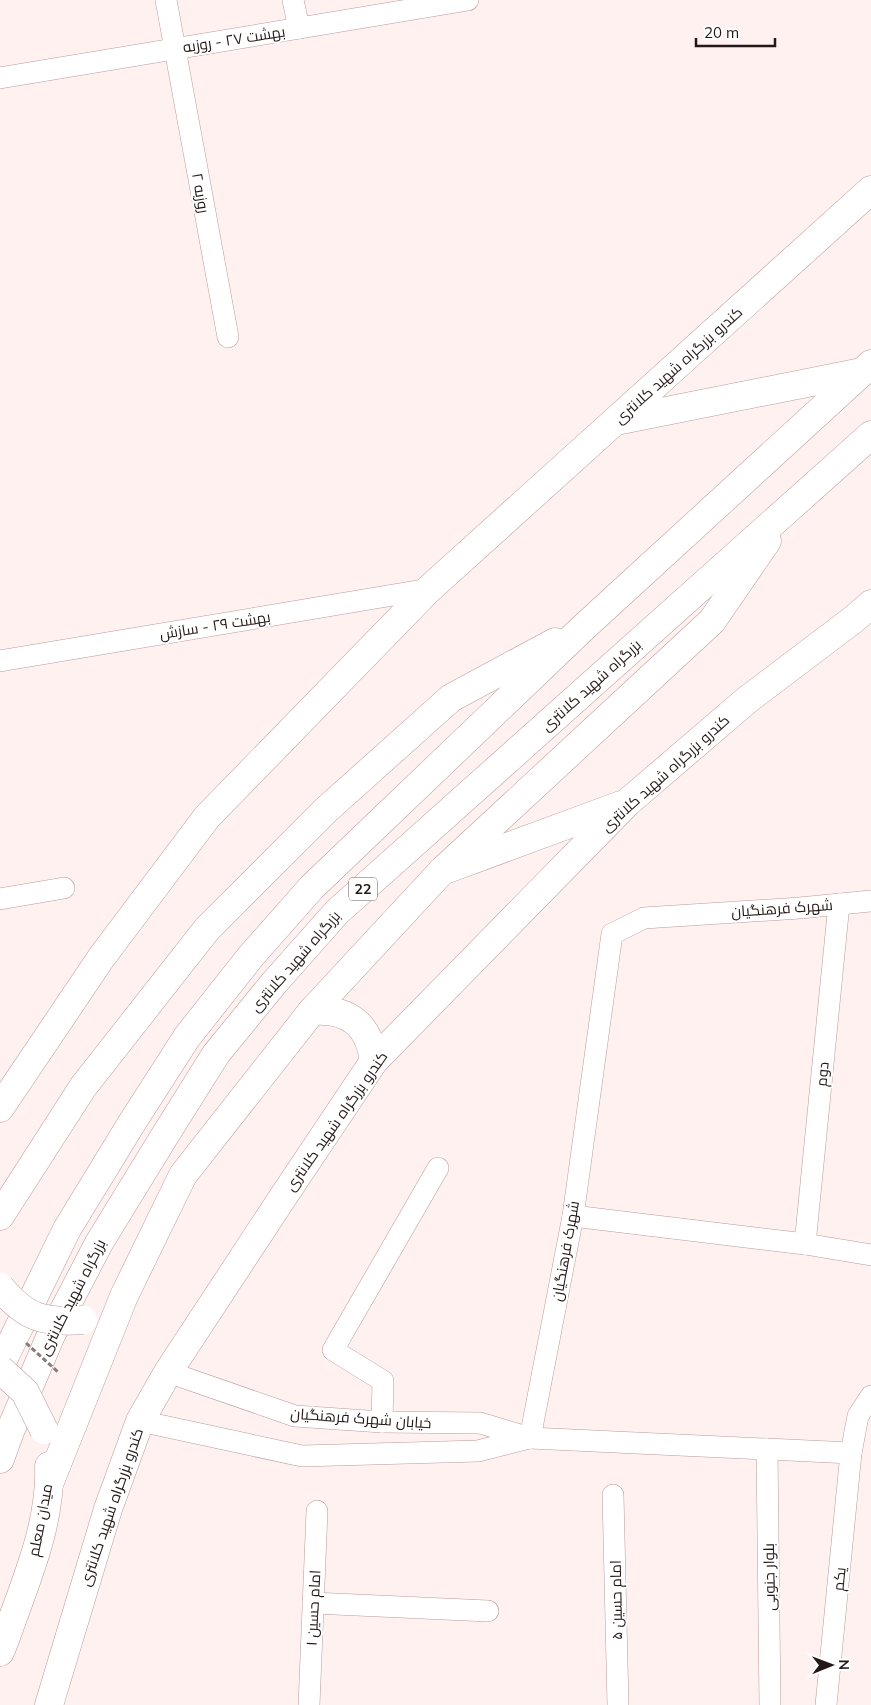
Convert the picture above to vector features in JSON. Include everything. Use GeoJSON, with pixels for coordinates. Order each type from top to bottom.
{"type":"FeatureCollection","features":[{"type":"Feature","properties":{"kind":"main road","name":"کندرو بزرگراه شهید کلانتری"},"geometry":{"type":"LineString","coordinates":[[0,1108],[100,958],[207,817],[429,589],[871,190]]}},
{"type":"Feature","properties":{"kind":"main road"},"geometry":{"type":"LineString","coordinates":[[615,421],[866,368]]}},
{"type":"Feature","properties":{"kind":"main road","name":"22"},"geometry":{"type":"LineString","coordinates":[[0,1368],[67,1229],[187,1037],[250,956],[312,887],[585,626],[866,368]]}},
{"type":"Feature","properties":{"kind":"main road","name":"بزرگراه شهید کلانتری"},"geometry":{"type":"LineString","coordinates":[[0,1459],[51,1335],[99,1243],[216,1054],[274,983],[337,912],[871,435]]}},
{"type":"Feature","properties":{"kind":"main road","name":"بزرگراه شهید کلانتری"},"geometry":{"type":"LineString","coordinates":[[49,1484],[124,1296],[183,1175],[312,1011],[442,871],[712,621],[791,507]]}},
{"type":"Feature","properties":{"kind":"main road","name":"کندرو بزرگراه شهید کلانتری"},"geometry":{"type":"LineString","coordinates":[[49,1705],[108,1508],[140,1421],[168,1372],[282,1197],[374,1061],[628,802],[746,700],[854,619],[871,604]]}},
{"type":"Feature","properties":{"kind":"main road","name":"22"},"geometry":{"type":"LineString","coordinates":[[0,1216],[83,1087],[207,928],[326,810],[451,698],[585,626]]}},
{"type":"Feature","properties":{"kind":"main road"},"geometry":{"type":"LineString","coordinates":[[442,871],[628,802]]}},
{"type":"Feature","properties":{"kind":"main road"},"geometry":{"type":"LineString","coordinates":[[312,1011],[327,1010],[342,1013],[355,1021],[366,1032],[372,1046],[374,1061]]}},
{"type":"Feature","properties":{"kind":"main road"},"geometry":{"type":"LineString","coordinates":[[0,1287],[14,1304],[34,1316],[58,1322],[83,1320],[105,1311],[124,1296]]}},
{"type":"Feature","properties":{"kind":"main road","name":"میدان معلم"},"geometry":{"type":"LineString","coordinates":[[0,1368],[25,1392],[44,1430],[48,1455],[49,1484],[44,1516],[29,1574],[0,1652]]}},
{"type":"Feature","properties":{"kind":"street","name":"۲ روزبه"},"geometry":{"type":"LineString","coordinates":[[166,0],[228,337]]}},
{"type":"Feature","properties":{"kind":"street"},"geometry":{"type":"LineString","coordinates":[[293,0],[298,28]]}},
{"type":"Feature","properties":{"kind":"street","name":"بهشت ۲۷ - روزبه"},"geometry":{"type":"LineString","coordinates":[[0,78],[468,0]]}},
{"type":"Feature","properties":{"kind":"street","name":"بهشت ۲۹ - سازش"},"geometry":{"type":"LineString","coordinates":[[0,661],[429,589]]}},
{"type":"Feature","properties":{"kind":"street"},"geometry":{"type":"LineString","coordinates":[[0,899],[64,888]]}},
{"type":"Feature","properties":{"kind":"street","name":"شهرک فرهنگیان"},"geometry":{"type":"LineString","coordinates":[[530,1438],[573,1216],[612,934],[644,918],[800,908],[871,901]]}},
{"type":"Feature","properties":{"kind":"street","name":"دوم"},"geometry":{"type":"LineString","coordinates":[[805,1244],[840,904]]}},
{"type":"Feature","properties":{"kind":"street"},"geometry":{"type":"LineString","coordinates":[[382,1422],[383,1381],[333,1350],[438,1168]]}},
{"type":"Feature","properties":{"kind":"street"},"geometry":{"type":"LineString","coordinates":[[573,1216],[805,1244],[871,1254]]}},
{"type":"Feature","properties":{"kind":"street","name":"خیابان شهرک فرهنگیان"},"geometry":{"type":"LineString","coordinates":[[168,1372],[295,1416],[382,1422],[480,1423],[530,1438]]}},
{"type":"Feature","properties":{"kind":"street","name":"یکم"},"geometry":{"type":"LineString","coordinates":[[826,1705],[851,1453],[858,1416],[871,1396]]}},
{"type":"Feature","properties":{"kind":"street"},"geometry":{"type":"LineString","coordinates":[[140,1421],[302,1456],[478,1451],[530,1438],[851,1453]]}},
{"type":"Feature","properties":{"kind":"street","name":"بلوار جنوبی"},"geometry":{"type":"LineString","coordinates":[[767,1449],[770,1705]]}},
{"type":"Feature","properties":{"kind":"street","name":"امام حسین ۵"},"geometry":{"type":"LineString","coordinates":[[613,1495],[618,1705]]}},
{"type":"Feature","properties":{"kind":"street","name":"امام حسین ۱"},"geometry":{"type":"LineString","coordinates":[[309,1705],[318,1511]]}},
{"type":"Feature","properties":{"kind":"street"},"geometry":{"type":"LineString","coordinates":[[313,1603],[488,1611]]}},
{"type":"Feature","properties":{"kind":"path"},"geometry":{"type":"LineString","coordinates":[[22,1339],[58,1372]]}}]}
